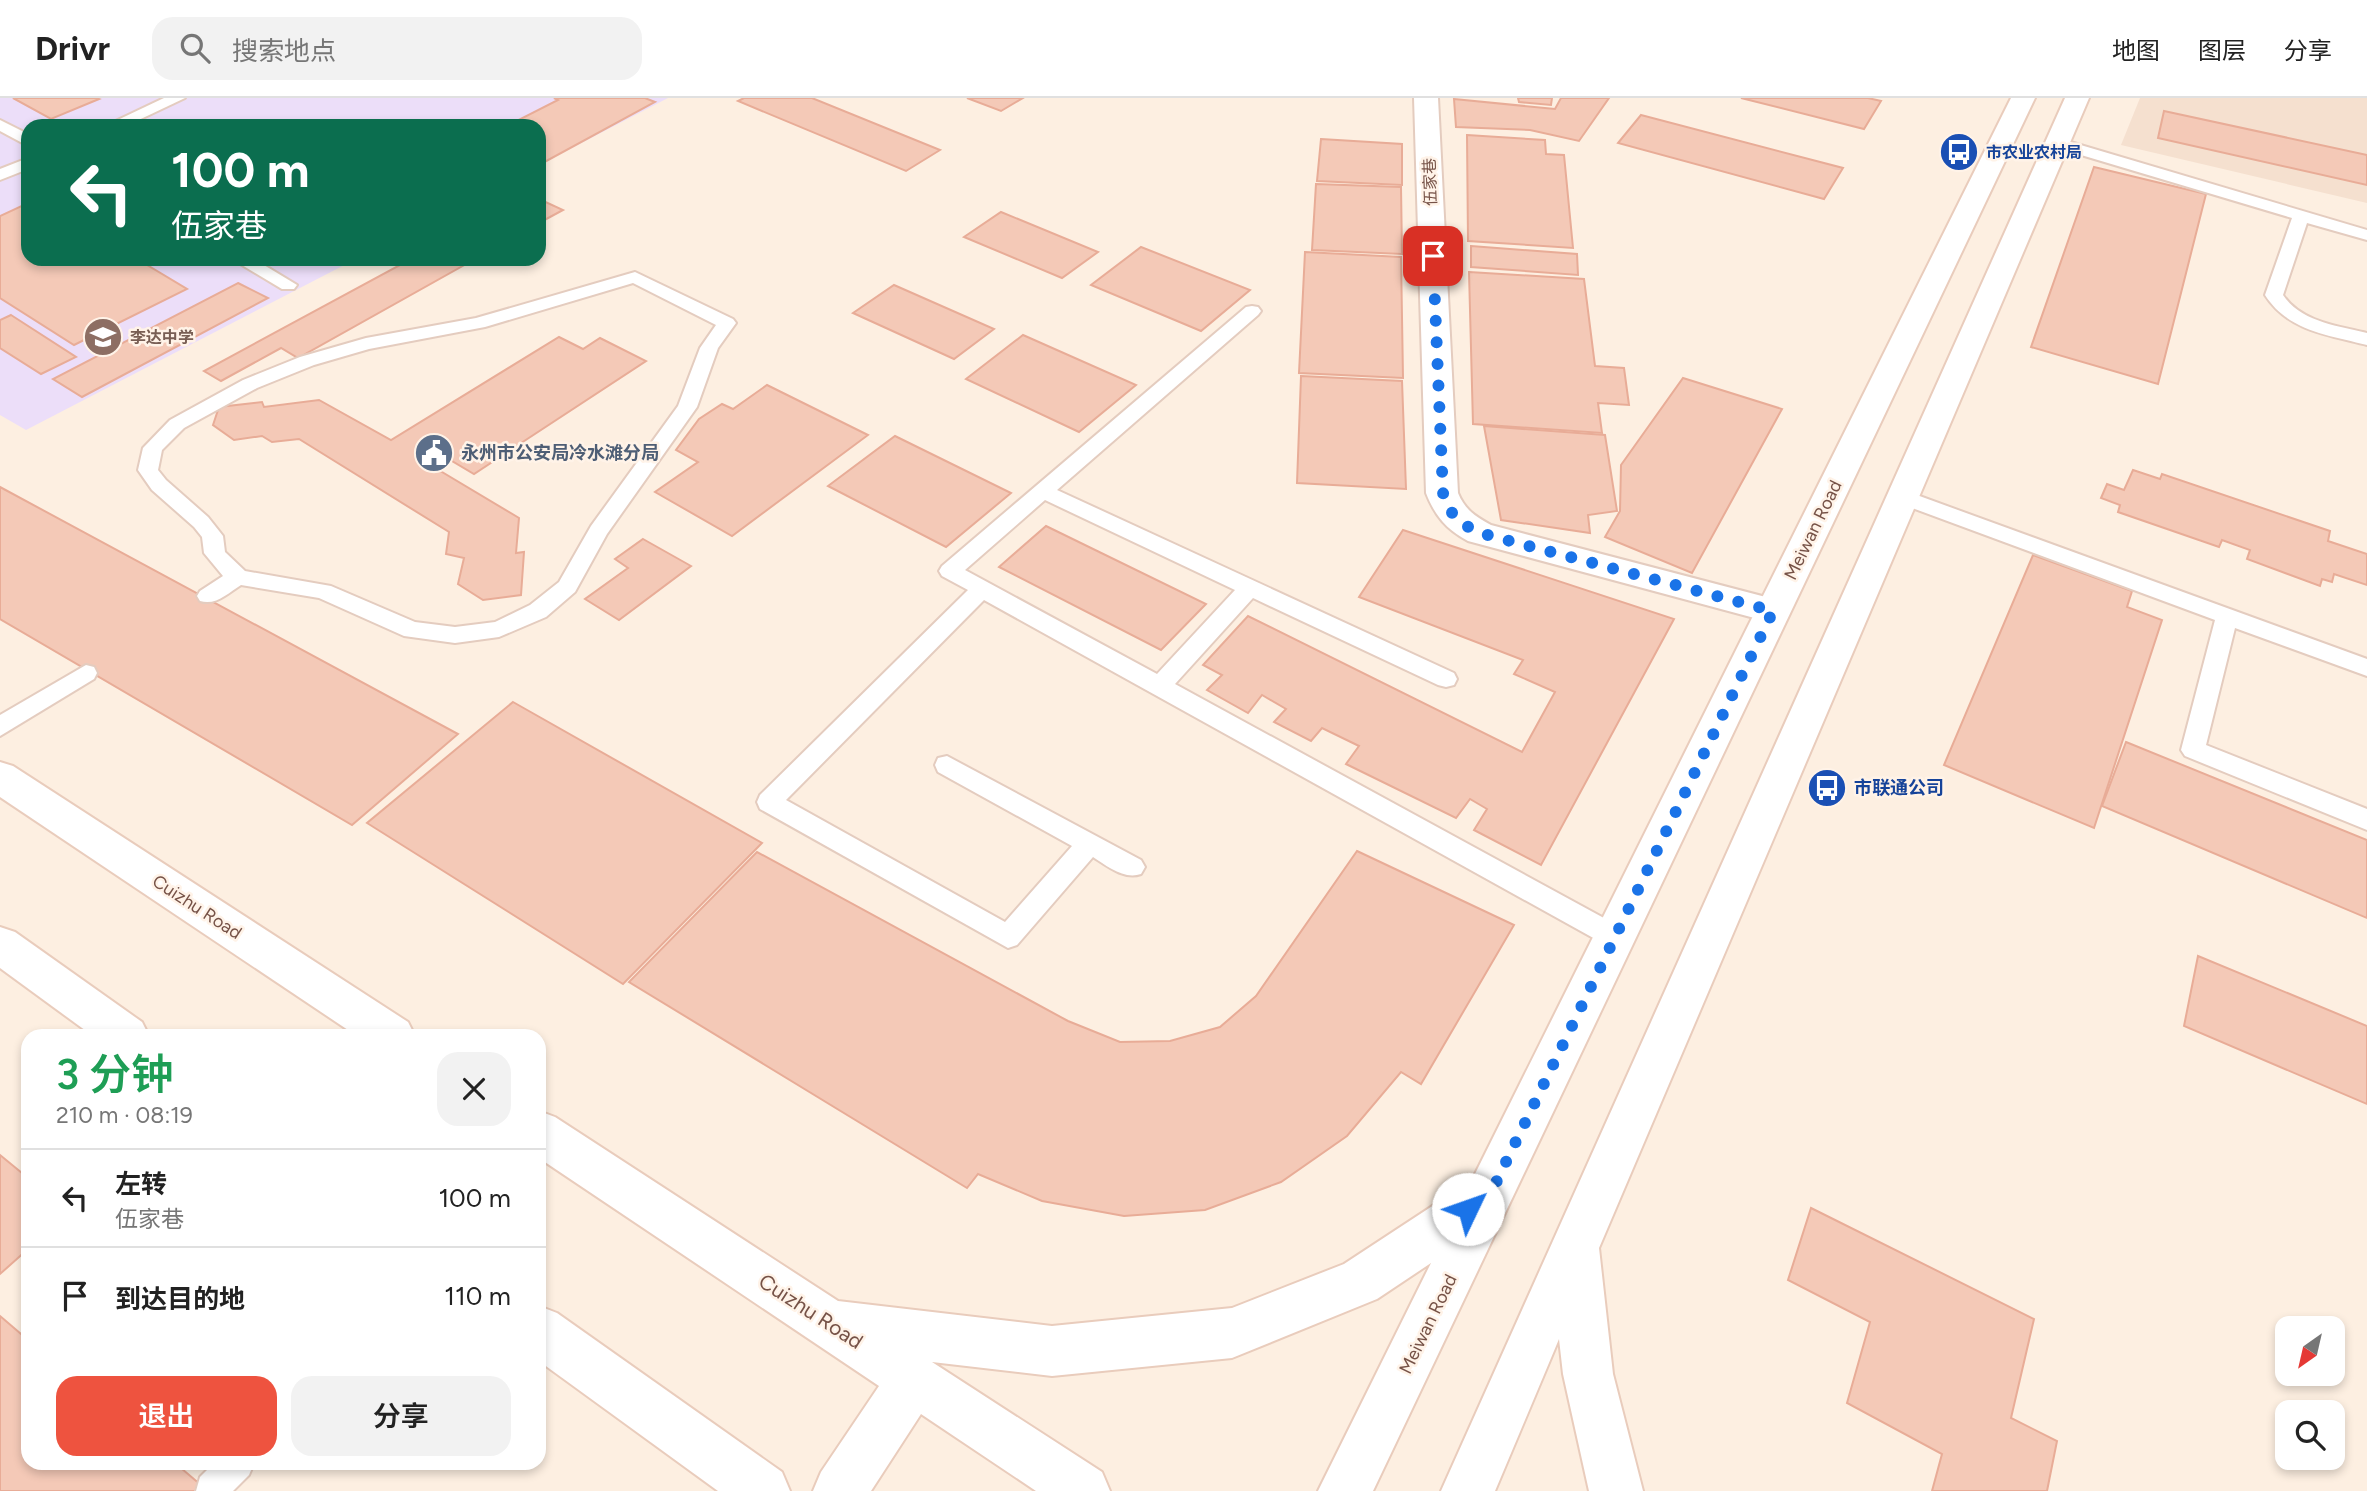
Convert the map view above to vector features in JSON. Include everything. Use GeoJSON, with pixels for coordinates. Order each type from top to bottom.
{"type":"FeatureCollection","features":[{"type":"Feature","properties":{"kind":"street","name":"伍家巷"},"geometry":{"type":"LineString","coordinates":[[1426,98],[1443,493],[1448,508],[1461,523],[1505,542],[1773,611]]}},
{"type":"Feature","properties":{"kind":"street","name":"Meiwan Road"},"geometry":{"type":"LineString","coordinates":[[1345,1491],[2023,98]]}},
{"type":"Feature","properties":{"kind":"street"},"geometry":{"type":"LineString","coordinates":[[1468,1491],[2077,98]]}},
{"type":"Feature","properties":{"kind":"street","name":"Cuizhu Road"},"geometry":{"type":"LineString","coordinates":[[0,778],[382,1029]]}},
{"type":"Feature","properties":{"kind":"street"},"geometry":{"type":"LineString","coordinates":[[0,946],[117,1029]]}},
{"type":"Feature","properties":{"kind":"street","name":"Cuizhu Road"},"geometry":{"type":"LineString","coordinates":[[546,1137],[1083,1491]]}},
{"type":"Feature","properties":{"kind":"street"},"geometry":{"type":"LineString","coordinates":[[833,1325],[1052,1351],[1231,1333],[1360,1282],[1490,1195]]}},
{"type":"Feature","properties":{"kind":"street"},"geometry":{"type":"LineString","coordinates":[[1575,1247],[1588,1374],[1616,1491]]}},
{"type":"Feature","properties":{"kind":"street"},"geometry":{"type":"LineString","coordinates":[[546,1336],[742,1482]]}},
{"type":"Feature","properties":{"kind":"street"},"geometry":{"type":"LineString","coordinates":[[840,1491],[914,1379]]}},
{"type":"Feature","properties":{"kind":"lane"},"geometry":{"type":"LineString","coordinates":[[129,119],[177,98]]}},
{"type":"Feature","properties":{"kind":"lane"},"geometry":{"type":"LineString","coordinates":[[0,125],[21,137]]}},
{"type":"Feature","properties":{"kind":"lane"},"geometry":{"type":"LineString","coordinates":[[2057,143],[2367,235]]}},
{"type":"Feature","properties":{"kind":"lane"},"geometry":{"type":"LineString","coordinates":[[0,175],[21,166]]}},
{"type":"Feature","properties":{"kind":"lane"},"geometry":{"type":"LineString","coordinates":[[2301,217],[2274,295],[2279,307],[2301,320],[2367,340]]}},
{"type":"Feature","properties":{"kind":"lane"},"geometry":{"type":"LineString","coordinates":[[254,266],[288,285]]}},
{"type":"Feature","properties":{"kind":"lane"},"geometry":{"type":"LineString","coordinates":[[635,277],[727,323],[709,348],[687,407],[598,531],[567,587],[538,611],[499,629],[444,634],[412,630],[323,591],[253,581],[238,576],[224,565],[215,553],[212,536],[201,522],[159,485],[148,470],[153,448],[177,424],[250,384],[307,361],[342,351],[479,323],[635,277]]}},
{"type":"Feature","properties":{"kind":"lane"},"geometry":{"type":"LineString","coordinates":[[1252,311],[950,571],[1615,937]]}},
{"type":"Feature","properties":{"kind":"lane"},"geometry":{"type":"LineString","coordinates":[[1042,491],[1446,679]]}},
{"type":"Feature","properties":{"kind":"lane"},"geometry":{"type":"LineString","coordinates":[[1903,497],[2367,668]]}},
{"type":"Feature","properties":{"kind":"lane"},"geometry":{"type":"LineString","coordinates":[[208,596],[238,576]]}},
{"type":"Feature","properties":{"kind":"lane"},"geometry":{"type":"LineString","coordinates":[[1159,687],[1250,588]]}},
{"type":"Feature","properties":{"kind":"lane"},"geometry":{"type":"LineString","coordinates":[[982,589],[769,802],[1008,937],[1089,844]]}},
{"type":"Feature","properties":{"kind":"lane"},"geometry":{"type":"LineString","coordinates":[[2227,616],[2193,750],[2367,820]]}},
{"type":"Feature","properties":{"kind":"lane"},"geometry":{"type":"LineString","coordinates":[[0,727],[86,673]]}},
{"type":"Feature","properties":{"kind":"lane"},"geometry":{"type":"LineString","coordinates":[[947,765],[1132,867]]}},
{"type":"Feature","properties":{"kind":"lane"},"geometry":{"type":"LineString","coordinates":[[212,1489],[230,1470]]}},
{"type":"Feature","properties":{"kind":"shaded area","name":"李达中学"},"geometry":{"type":"Polygon","coordinates":[[[0,98],[668,98],[546,161],[546,119],[21,119],[21,266],[342,266],[26,430],[0,415],[0,98]]]}},
{"type":"Feature","properties":{"kind":"shaded area"},"geometry":{"type":"Polygon","coordinates":[[[2140,98],[2367,98],[2367,203],[2121,145],[2140,98]]]}},
{"type":"Feature","properties":{"kind":"building"},"geometry":{"type":"Polygon","coordinates":[[[13,98],[96,98],[99,99],[51,119],[13,98]]]}},
{"type":"Feature","properties":{"kind":"building"},"geometry":{"type":"Polygon","coordinates":[[[554,98],[645,98],[655,102],[546,161],[546,119],[521,119],[558,100],[554,98]]]}},
{"type":"Feature","properties":{"kind":"building"},"geometry":{"type":"Polygon","coordinates":[[[744,98],[812,98],[940,150],[906,171],[738,101],[744,98]]]}},
{"type":"Feature","properties":{"kind":"building"},"geometry":{"type":"Polygon","coordinates":[[[967,98],[1023,98],[1001,111],[967,98]]]}},
{"type":"Feature","properties":{"kind":"building"},"geometry":{"type":"Polygon","coordinates":[[[1518,98],[1552,98],[1551,105],[1519,102],[1518,98]]]}},
{"type":"Feature","properties":{"kind":"building"},"geometry":{"type":"Polygon","coordinates":[[[1561,98],[1609,98],[1579,141],[1530,130],[1456,127],[1454,99],[1555,109],[1561,98]]]}},
{"type":"Feature","properties":{"kind":"building"},"geometry":{"type":"Polygon","coordinates":[[[1741,98],[1868,98],[1881,101],[1864,129],[1741,98]]]}},
{"type":"Feature","properties":{"kind":"building"},"geometry":{"type":"Polygon","coordinates":[[[2164,111],[2367,155],[2367,185],[2158,138],[2164,111]]]}},
{"type":"Feature","properties":{"kind":"building"},"geometry":{"type":"Polygon","coordinates":[[[1641,115],[1843,168],[1824,199],[1618,143],[1641,115]]]}},
{"type":"Feature","properties":{"kind":"building"},"geometry":{"type":"Polygon","coordinates":[[[1467,135],[1545,140],[1546,154],[1564,155],[1573,248],[1468,241],[1467,135]]]}},
{"type":"Feature","properties":{"kind":"building"},"geometry":{"type":"Polygon","coordinates":[[[1321,139],[1402,144],[1402,185],[1317,181],[1321,139]]]}},
{"type":"Feature","properties":{"kind":"building"},"geometry":{"type":"Polygon","coordinates":[[[2094,167],[2206,194],[2158,384],[2031,347],[2094,167]]]}},
{"type":"Feature","properties":{"kind":"building"},"geometry":{"type":"Polygon","coordinates":[[[1316,184],[1401,187],[1402,254],[1312,250],[1316,184]]]}},
{"type":"Feature","properties":{"kind":"building"},"geometry":{"type":"Polygon","coordinates":[[[546,202],[563,210],[546,219],[546,202]]]}},
{"type":"Feature","properties":{"kind":"building"},"geometry":{"type":"Polygon","coordinates":[[[21,206],[21,266],[149,266],[187,289],[74,345],[0,298],[0,216],[21,206]]]}},
{"type":"Feature","properties":{"kind":"building"},"geometry":{"type":"Polygon","coordinates":[[[1001,212],[1098,252],[1062,278],[964,237],[1001,212]]]}},
{"type":"Feature","properties":{"kind":"building"},"geometry":{"type":"Polygon","coordinates":[[[1471,246],[1577,254],[1578,275],[1471,267],[1471,246]]]}},
{"type":"Feature","properties":{"kind":"building"},"geometry":{"type":"Polygon","coordinates":[[[1141,247],[1250,290],[1201,331],[1091,285],[1141,247]]]}},
{"type":"Feature","properties":{"kind":"building"},"geometry":{"type":"Polygon","coordinates":[[[1305,252],[1401,257],[1403,378],[1299,373],[1305,252]]]}},
{"type":"Feature","properties":{"kind":"building"},"geometry":{"type":"Polygon","coordinates":[[[398,266],[462,266],[298,358],[281,348],[221,381],[204,371],[398,266]]]}},
{"type":"Feature","properties":{"kind":"building"},"geometry":{"type":"Polygon","coordinates":[[[1469,272],[1584,279],[1595,366],[1624,368],[1629,405],[1598,403],[1602,433],[1473,424],[1469,272]]]}},
{"type":"Feature","properties":{"kind":"building"},"geometry":{"type":"Polygon","coordinates":[[[238,283],[268,298],[82,397],[53,379],[238,283]]]}},
{"type":"Feature","properties":{"kind":"building"},"geometry":{"type":"Polygon","coordinates":[[[894,285],[994,329],[954,359],[853,313],[894,285]]]}},
{"type":"Feature","properties":{"kind":"building"},"geometry":{"type":"Polygon","coordinates":[[[11,315],[76,357],[41,374],[0,348],[0,320],[11,315]]]}},
{"type":"Feature","properties":{"kind":"building"},"geometry":{"type":"Polygon","coordinates":[[[1023,335],[1136,385],[1079,432],[966,379],[1023,335]]]}},
{"type":"Feature","properties":{"kind":"building"},"geometry":{"type":"Polygon","coordinates":[[[559,337],[583,349],[600,338],[646,361],[474,474],[440,454],[427,463],[519,518],[516,553],[524,552],[521,595],[483,600],[458,584],[464,558],[446,554],[449,532],[299,439],[272,442],[262,436],[234,440],[213,425],[219,407],[262,402],[264,407],[319,400],[391,440],[559,337]]]}},
{"type":"Feature","properties":{"kind":"building"},"geometry":{"type":"Polygon","coordinates":[[[1301,376],[1402,381],[1406,489],[1297,483],[1301,376]]]}},
{"type":"Feature","properties":{"kind":"building"},"geometry":{"type":"Polygon","coordinates":[[[1683,378],[1782,409],[1692,573],[1605,537],[1620,511],[1621,465],[1683,378]]]}},
{"type":"Feature","properties":{"kind":"building"},"geometry":{"type":"Polygon","coordinates":[[[767,385],[868,435],[732,536],[655,492],[698,462],[676,450],[699,419],[722,404],[733,409],[767,385]]]}},
{"type":"Feature","properties":{"kind":"building"},"geometry":{"type":"Polygon","coordinates":[[[1484,426],[1605,435],[1617,511],[1588,515],[1590,533],[1501,520],[1484,426]]]}},
{"type":"Feature","properties":{"kind":"building"},"geometry":{"type":"Polygon","coordinates":[[[895,436],[1011,493],[946,547],[828,486],[895,436]]]}},
{"type":"Feature","properties":{"kind":"building"},"geometry":{"type":"Polygon","coordinates":[[[2133,470],[2160,479],[2162,474],[2330,531],[2328,541],[2367,554],[2367,585],[2334,574],[2332,582],[2322,579],[2320,586],[2247,559],[2250,550],[2222,540],[2219,547],[2118,512],[2120,505],[2101,498],[2107,484],[2124,490],[2133,470]]]}},
{"type":"Feature","properties":{"kind":"building"},"geometry":{"type":"Polygon","coordinates":[[[0,487],[458,734],[352,825],[0,619],[0,487]]]}},
{"type":"Feature","properties":{"kind":"building"},"geometry":{"type":"Polygon","coordinates":[[[1046,526],[1206,604],[1161,650],[999,567],[1046,526]]]}},
{"type":"Feature","properties":{"kind":"building"},"geometry":{"type":"Polygon","coordinates":[[[1403,530],[1674,619],[1541,865],[1474,830],[1487,809],[1470,799],[1456,818],[1346,764],[1359,746],[1322,728],[1311,741],[1274,722],[1286,709],[1262,695],[1248,713],[1207,690],[1222,675],[1203,665],[1248,616],[1522,752],[1555,692],[1514,674],[1523,660],[1359,597],[1403,530]]]}},
{"type":"Feature","properties":{"kind":"building"},"geometry":{"type":"Polygon","coordinates":[[[643,539],[691,566],[619,620],[585,599],[628,568],[615,559],[643,539]]]}},
{"type":"Feature","properties":{"kind":"building"},"geometry":{"type":"Polygon","coordinates":[[[2033,555],[2132,591],[2127,607],[2162,620],[2094,828],[1944,765],[2033,555]]]}},
{"type":"Feature","properties":{"kind":"building"},"geometry":{"type":"Polygon","coordinates":[[[513,702],[762,843],[623,984],[367,823],[513,702]]]}},
{"type":"Feature","properties":{"kind":"building"},"geometry":{"type":"Polygon","coordinates":[[[2126,742],[2367,840],[2367,918],[2102,806],[2126,742]]]}},
{"type":"Feature","properties":{"kind":"building"},"geometry":{"type":"Polygon","coordinates":[[[1357,851],[1514,925],[1421,1084],[1401,1072],[1347,1136],[1281,1182],[1205,1210],[1124,1216],[1042,1201],[978,1174],[967,1188],[629,982],[757,852],[1068,1021],[1120,1042],[1170,1041],[1220,1027],[1256,996],[1357,851]]]}},
{"type":"Feature","properties":{"kind":"building"},"geometry":{"type":"Polygon","coordinates":[[[2198,956],[2367,1026],[2367,1104],[2184,1026],[2198,956]]]}},
{"type":"Feature","properties":{"kind":"building"},"geometry":{"type":"Polygon","coordinates":[[[0,1155],[21,1172],[21,1255],[0,1274],[0,1155]]]}},
{"type":"Feature","properties":{"kind":"building"},"geometry":{"type":"Polygon","coordinates":[[[1811,1208],[2034,1319],[2011,1418],[2057,1441],[2047,1491],[1932,1491],[1942,1454],[1847,1403],[1870,1322],[1788,1280],[1811,1208]]]}},
{"type":"Feature","properties":{"kind":"building"},"geometry":{"type":"Polygon","coordinates":[[[0,1316],[21,1334],[21,1470],[183,1470],[208,1491],[0,1491],[0,1316]]]}},
{"type":"Feature","properties":{"kind":"place","name":"市农业农村局"},"geometry":{"type":"Point","coordinates":[1959,152]}},
{"type":"Feature","properties":{"kind":"place","name":"李达中学"},"geometry":{"type":"Point","coordinates":[103,337]}},
{"type":"Feature","properties":{"kind":"place","name":"永州市公安局冷水滩分局"},"geometry":{"type":"Point","coordinates":[434,453]}},
{"type":"Feature","properties":{"kind":"place","name":"市联通公司"},"geometry":{"type":"Point","coordinates":[1827,788]}},
{"type":"Feature","properties":{"kind":"route"},"geometry":{"type":"LineString","coordinates":[[1433,256],[1443,493],[1448,508],[1461,523],[1505,542],[1773,611],[1490,1195],[1468,1209]]}}]}
